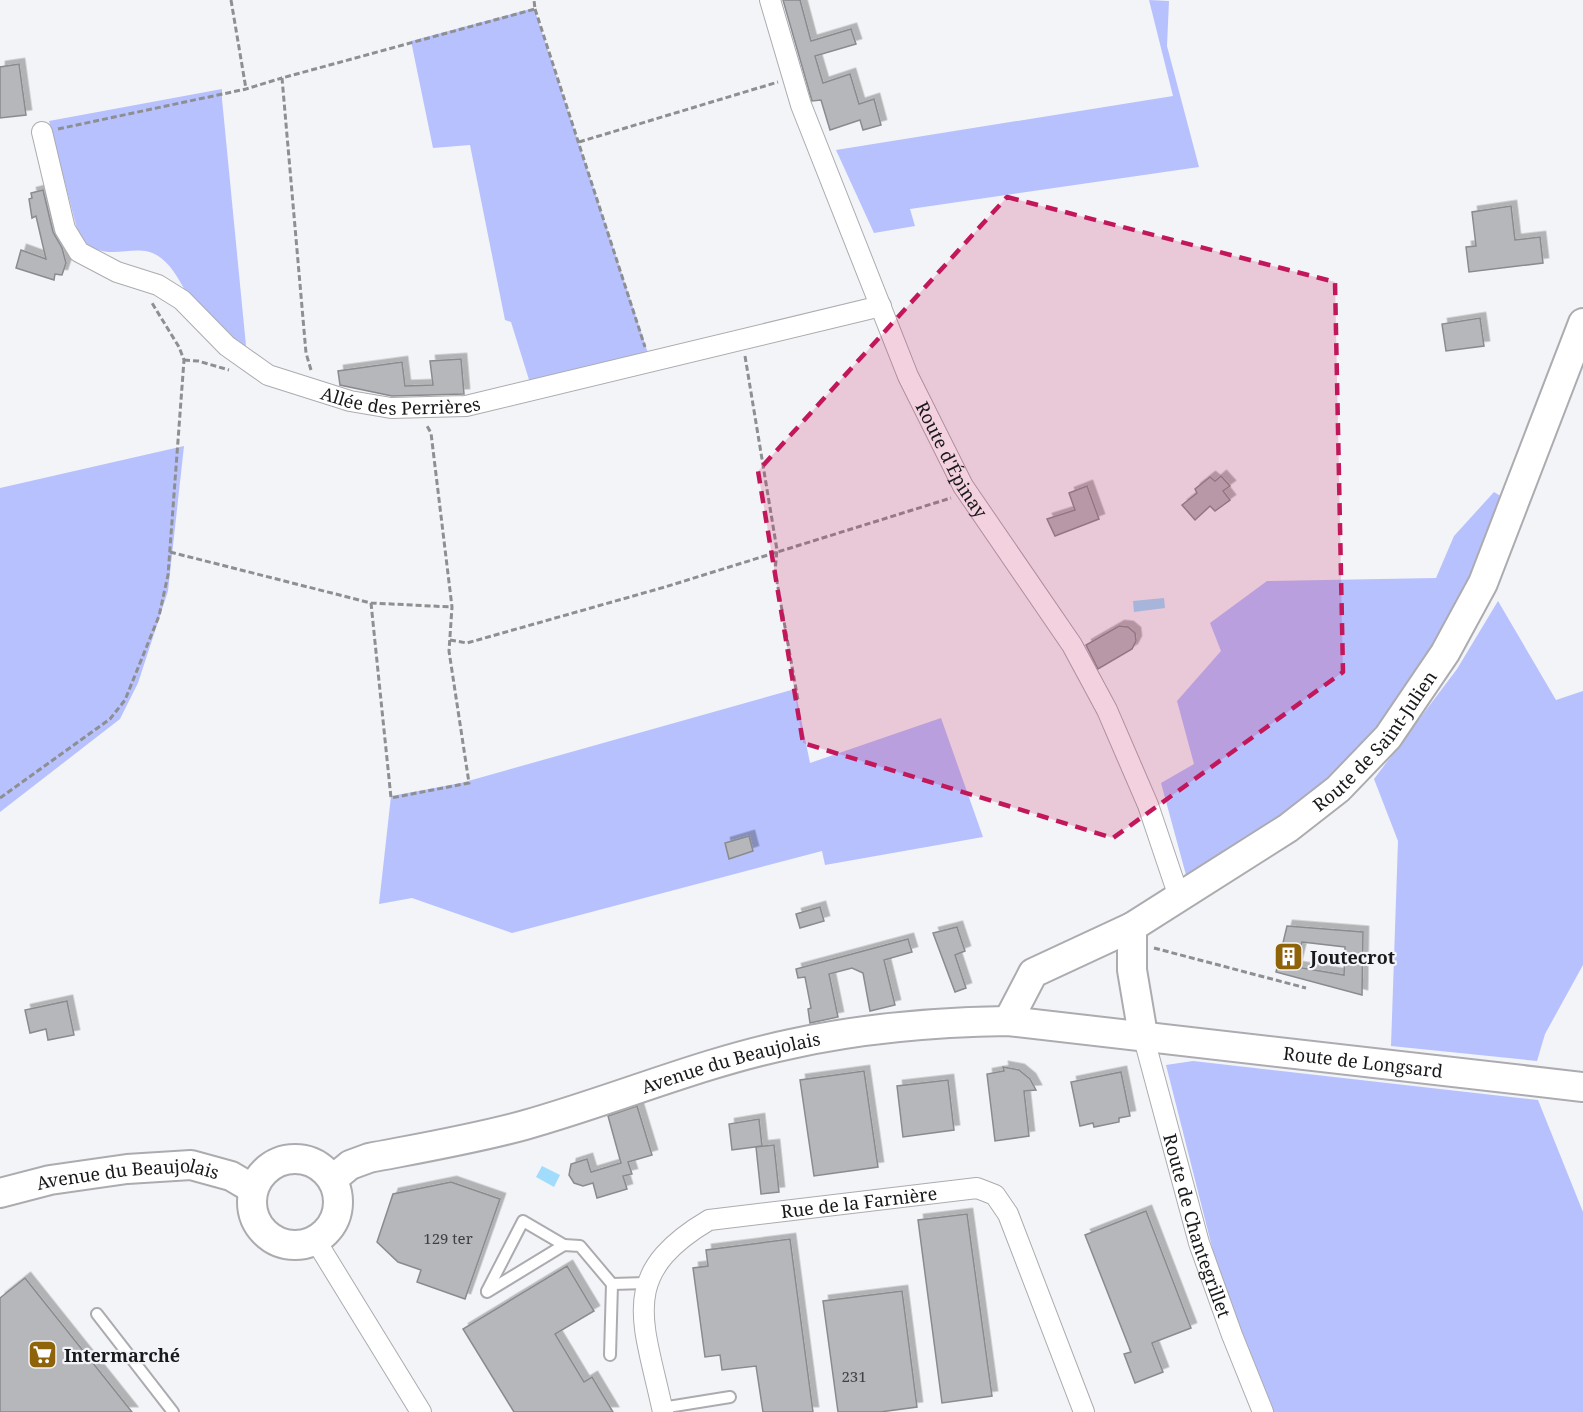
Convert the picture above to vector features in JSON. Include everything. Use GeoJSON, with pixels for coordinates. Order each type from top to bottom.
{"type":"FeatureCollection","features":[{"type":"Feature","properties":{"kind":"main road","name":"Route de Saint-Julien"},"geometry":{"type":"LineString","coordinates":[[1008,1021],[1033,973],[1132,934],[1179,897],[1288,828],[1338,789],[1388,737],[1445,652],[1483,583],[1583,322]]}},
{"type":"Feature","properties":{"kind":"main road"},"geometry":{"type":"LineString","coordinates":[[1132,934],[1132,970],[1143,1035]]}},
{"type":"Feature","properties":{"kind":"main road","name":"Avenue du Beaujolais"},"geometry":{"type":"LineString","coordinates":[[333,1179],[350,1165],[369,1158],[525,1125],[731,1058],[863,1030],[935,1022],[1008,1021],[1143,1035]]}},
{"type":"Feature","properties":{"kind":"main road","name":"Route de Longsard"},"geometry":{"type":"LineString","coordinates":[[1143,1035],[1583,1087]]}},
{"type":"Feature","properties":{"kind":"main road"},"geometry":{"type":"LineString","coordinates":[[288,1158],[305,1159],[321,1166],[333,1179],[339,1202],[332,1227],[316,1241],[293,1246],[272,1240],[258,1226],[251,1207],[253,1189],[261,1174],[275,1163],[288,1158]]}},
{"type":"Feature","properties":{"kind":"main road","name":"Avenue du Beaujolais"},"geometry":{"type":"LineString","coordinates":[[0,1193],[61,1178],[127,1169],[191,1165],[231,1176],[253,1189]]}},
{"type":"Feature","properties":{"kind":"street","name":"Route d'Épinay"},"geometry":{"type":"LineString","coordinates":[[770,0],[792,77],[908,376],[965,489],[1072,645],[1107,710],[1148,805],[1179,897]]}},
{"type":"Feature","properties":{"kind":"street","name":"Allée des Perrières"},"geometry":{"type":"LineString","coordinates":[[42,132],[65,229],[79,252],[117,272],[158,285],[182,300],[227,346],[268,375],[350,401],[391,408],[466,406],[881,306]]}},
{"type":"Feature","properties":{"kind":"street","name":"Route de Chantegrillet"},"geometry":{"type":"LineString","coordinates":[[1143,1035],[1199,1243],[1263,1412]]}},
{"type":"Feature","properties":{"kind":"street","name":"Rue de la Farnière"},"geometry":{"type":"LineString","coordinates":[[662,1410],[643,1316],[646,1283],[661,1257],[683,1235],[709,1220],[977,1188],[995,1195],[1008,1214],[1084,1412]]}},
{"type":"Feature","properties":{"kind":"street"},"geometry":{"type":"LineString","coordinates":[[316,1241],[421,1412]]}},
{"type":"Feature","properties":{"kind":"lane"},"geometry":{"type":"LineString","coordinates":[[564,1245],[487,1292],[523,1221],[564,1245],[580,1246],[612,1284],[610,1355]]}},
{"type":"Feature","properties":{"kind":"lane"},"geometry":{"type":"LineString","coordinates":[[612,1284],[646,1283]]}},
{"type":"Feature","properties":{"kind":"lane"},"geometry":{"type":"LineString","coordinates":[[97,1314],[173,1412]]}},
{"type":"Feature","properties":{"kind":"lane"},"geometry":{"type":"LineString","coordinates":[[662,1410],[730,1397]]}},
{"type":"Feature","properties":{"kind":"path"},"geometry":{"type":"LineString","coordinates":[[231,0],[246,89]]}},
{"type":"Feature","properties":{"kind":"path"},"geometry":{"type":"LineString","coordinates":[[534,0],[650,362]]}},
{"type":"Feature","properties":{"kind":"path"},"geometry":{"type":"LineString","coordinates":[[42,132],[246,89],[536,9]]}},
{"type":"Feature","properties":{"kind":"path"},"geometry":{"type":"LineString","coordinates":[[579,142],[792,77]]}},
{"type":"Feature","properties":{"kind":"path"},"geometry":{"type":"LineString","coordinates":[[282,78],[306,353],[312,375],[310,390]]}},
{"type":"Feature","properties":{"kind":"path"},"geometry":{"type":"LineString","coordinates":[[0,798],[110,719],[125,700],[159,616],[170,552],[184,360],[174,338],[145,296]]}},
{"type":"Feature","properties":{"kind":"path"},"geometry":{"type":"LineString","coordinates":[[744,340],[777,550],[775,571],[798,699]]}},
{"type":"Feature","properties":{"kind":"path"},"geometry":{"type":"LineString","coordinates":[[371,603],[391,798],[469,783],[449,651],[452,607],[431,433],[418,408]]}},
{"type":"Feature","properties":{"kind":"path"},"geometry":{"type":"LineString","coordinates":[[450,640],[467,643],[665,587],[777,550],[941,503],[965,489]]}},
{"type":"Feature","properties":{"kind":"path"},"geometry":{"type":"LineString","coordinates":[[170,552],[371,603],[452,607]]}},
{"type":"Feature","properties":{"kind":"path"},"geometry":{"type":"LineString","coordinates":[[1132,934],[1306,988]]}},
{"type":"Feature","properties":{"kind":"highlighted area"},"geometry":{"type":"Polygon","coordinates":[[[1007,197],[1335,282],[1343,672],[1113,838],[803,743],[758,471],[1007,197]]]}},
{"type":"Feature","properties":{"kind":"shaded area"},"geometry":{"type":"Polygon","coordinates":[[[1149,0],[1169,1],[1167,46],[1199,167],[910,209],[915,226],[874,233],[836,150],[1173,96],[1149,0]]]}},
{"type":"Feature","properties":{"kind":"shaded area"},"geometry":{"type":"Polygon","coordinates":[[[534,8],[649,356],[530,383],[511,322],[505,320],[470,145],[433,148],[411,41],[534,8]]]}},
{"type":"Feature","properties":{"kind":"shaded area"},"geometry":{"type":"Polygon","coordinates":[[[222,89],[246,346],[229,338],[206,318],[188,295],[173,270],[161,258],[141,251],[100,251],[79,237],[49,121],[222,89]]]}},
{"type":"Feature","properties":{"kind":"shaded area"},"geometry":{"type":"Polygon","coordinates":[[[184,446],[168,591],[138,683],[120,719],[0,812],[0,488],[184,446]]]}},
{"type":"Feature","properties":{"kind":"shaded area"},"geometry":{"type":"Polygon","coordinates":[[[1494,492],[1504,498],[1471,581],[1417,680],[1335,781],[1186,875],[1161,783],[1194,764],[1177,701],[1221,651],[1210,623],[1267,581],[1436,578],[1454,536],[1494,492]]]}},
{"type":"Feature","properties":{"kind":"shaded area"},"geometry":{"type":"Polygon","coordinates":[[[1164,598],[1165,608],[1134,612],[1133,601],[1164,598]]]}},
{"type":"Feature","properties":{"kind":"shaded area"},"geometry":{"type":"Polygon","coordinates":[[[1498,601],[1556,700],[1583,691],[1583,965],[1545,1034],[1537,1061],[1391,1046],[1398,841],[1374,779],[1457,669],[1498,601]]]}},
{"type":"Feature","properties":{"kind":"shaded area"},"geometry":{"type":"Polygon","coordinates":[[[795,689],[810,763],[941,718],[983,837],[825,865],[822,851],[512,933],[412,898],[379,904],[391,796],[461,783],[795,689]]]}},
{"type":"Feature","properties":{"kind":"shaded area"},"geometry":{"type":"Polygon","coordinates":[[[1193,1061],[1538,1100],[1583,1212],[1583,1412],[1270,1412],[1216,1263],[1166,1065],[1193,1061]]]}},
{"type":"Feature","properties":{"kind":"shaded area"},"geometry":{"type":"Polygon","coordinates":[[[542,1166],[560,1175],[554,1187],[536,1177],[542,1166]]]}},
{"type":"Feature","properties":{"kind":"building"},"geometry":{"type":"Polygon","coordinates":[[[783,0],[800,0],[811,41],[851,29],[856,44],[815,56],[823,83],[850,74],[859,104],[874,99],[881,125],[863,130],[860,120],[830,130],[821,100],[812,101],[783,0]]]}},
{"type":"Feature","properties":{"kind":"building"},"geometry":{"type":"Polygon","coordinates":[[[19,64],[26,115],[0,118],[0,67],[19,64]]]}},
{"type":"Feature","properties":{"kind":"building"},"geometry":{"type":"Polygon","coordinates":[[[43,190],[53,232],[62,248],[66,263],[62,275],[55,274],[54,280],[16,268],[21,250],[46,259],[36,216],[32,218],[29,199],[32,198],[31,193],[43,190]]]}},
{"type":"Feature","properties":{"kind":"building"},"geometry":{"type":"Polygon","coordinates":[[[1511,206],[1515,240],[1540,237],[1543,263],[1469,272],[1466,247],[1476,246],[1472,212],[1511,206]]]}},
{"type":"Feature","properties":{"kind":"building"},"geometry":{"type":"Polygon","coordinates":[[[1480,318],[1484,346],[1446,351],[1442,324],[1480,318]]]}},
{"type":"Feature","properties":{"kind":"building"},"geometry":{"type":"Polygon","coordinates":[[[461,359],[464,394],[392,396],[340,385],[338,371],[402,362],[405,386],[433,385],[430,361],[461,359]]]}},
{"type":"Feature","properties":{"kind":"building"},"geometry":{"type":"Polygon","coordinates":[[[1221,476],[1230,486],[1223,491],[1230,500],[1215,511],[1210,506],[1195,520],[1182,505],[1197,493],[1195,489],[1210,477],[1215,481],[1221,476]]]}},
{"type":"Feature","properties":{"kind":"building"},"geometry":{"type":"Polygon","coordinates":[[[1087,486],[1099,519],[1055,536],[1047,519],[1075,510],[1069,493],[1087,486]]]}},
{"type":"Feature","properties":{"kind":"building"},"geometry":{"type":"Polygon","coordinates":[[[1119,626],[1128,627],[1135,633],[1136,641],[1132,649],[1098,669],[1086,645],[1119,626]]]}},
{"type":"Feature","properties":{"kind":"building"},"geometry":{"type":"Polygon","coordinates":[[[749,836],[753,851],[729,859],[725,843],[749,836]]]}},
{"type":"Feature","properties":{"kind":"building"},"geometry":{"type":"Polygon","coordinates":[[[820,907],[824,921],[800,928],[796,914],[820,907]]]}},
{"type":"Feature","properties":{"kind":"building","name":"Joutecrot"},"geometry":{"type":"Polygon","coordinates":[[[1287,926],[1363,932],[1362,995],[1276,972],[1287,926]],[[1302,942],[1296,967],[1344,975],[1345,947],[1302,942]]]}},
{"type":"Feature","properties":{"kind":"building"},"geometry":{"type":"Polygon","coordinates":[[[957,927],[965,951],[955,955],[966,988],[955,992],[933,933],[957,927]]]}},
{"type":"Feature","properties":{"kind":"building"},"geometry":{"type":"Polygon","coordinates":[[[908,939],[912,952],[884,960],[895,1005],[870,1011],[863,973],[852,968],[829,974],[838,1017],[810,1023],[808,1009],[811,1008],[805,977],[798,978],[796,969],[908,939]]]}},
{"type":"Feature","properties":{"kind":"building"},"geometry":{"type":"Polygon","coordinates":[[[67,1001],[74,1035],[48,1040],[46,1029],[30,1033],[25,1010],[67,1001]]]}},
{"type":"Feature","properties":{"kind":"building"},"geometry":{"type":"Polygon","coordinates":[[[1003,1067],[1019,1070],[1030,1079],[1036,1090],[1024,1091],[1029,1136],[995,1141],[987,1074],[1004,1071],[1003,1067]]]}},
{"type":"Feature","properties":{"kind":"building"},"geometry":{"type":"Polygon","coordinates":[[[864,1071],[878,1167],[814,1176],[800,1080],[864,1071]]]}},
{"type":"Feature","properties":{"kind":"building"},"geometry":{"type":"Polygon","coordinates":[[[1121,1072],[1130,1116],[1119,1118],[1119,1122],[1094,1127],[1093,1123],[1080,1126],[1071,1082],[1121,1072]]]}},
{"type":"Feature","properties":{"kind":"building"},"geometry":{"type":"Polygon","coordinates":[[[948,1080],[954,1130],[903,1137],[897,1086],[948,1080]]]}},
{"type":"Feature","properties":{"kind":"building"},"geometry":{"type":"Polygon","coordinates":[[[637,1106],[652,1155],[628,1162],[632,1174],[623,1176],[627,1189],[597,1198],[593,1183],[583,1186],[574,1183],[569,1175],[571,1164],[587,1159],[591,1172],[621,1163],[608,1116],[637,1106]]]}},
{"type":"Feature","properties":{"kind":"building"},"geometry":{"type":"Polygon","coordinates":[[[759,1119],[762,1146],[732,1150],[729,1124],[759,1119]]]}},
{"type":"Feature","properties":{"kind":"building"},"geometry":{"type":"Polygon","coordinates":[[[774,1145],[779,1192],[761,1194],[756,1147],[774,1145]]]}},
{"type":"Feature","properties":{"kind":"building"},"geometry":{"type":"Polygon","coordinates":[[[451,1182],[500,1199],[465,1299],[417,1282],[421,1270],[398,1262],[377,1242],[393,1194],[451,1182]]]}},
{"type":"Feature","properties":{"kind":"building"},"geometry":{"type":"Polygon","coordinates":[[[1146,1211],[1191,1328],[1152,1343],[1163,1372],[1135,1383],[1124,1354],[1131,1352],[1085,1235],[1146,1211]]]}},
{"type":"Feature","properties":{"kind":"building"},"geometry":{"type":"Polygon","coordinates":[[[967,1214],[992,1396],[942,1403],[918,1220],[967,1214]]]}},
{"type":"Feature","properties":{"kind":"building"},"geometry":{"type":"Polygon","coordinates":[[[790,1239],[813,1412],[763,1412],[756,1366],[722,1370],[720,1355],[705,1357],[693,1268],[708,1266],[706,1250],[790,1239]]]}},
{"type":"Feature","properties":{"kind":"building"},"geometry":{"type":"Polygon","coordinates":[[[567,1266],[594,1311],[555,1334],[584,1382],[592,1377],[613,1412],[514,1412],[463,1329],[567,1266]]]}},
{"type":"Feature","properties":{"kind":"building","name":"Intermarché"},"geometry":{"type":"Polygon","coordinates":[[[25,1278],[132,1412],[0,1412],[0,1298],[25,1278]]]}},
{"type":"Feature","properties":{"kind":"building"},"geometry":{"type":"Polygon","coordinates":[[[902,1291],[917,1407],[880,1412],[838,1412],[823,1301],[902,1291]]]}},
{"type":"Feature","properties":{"kind":"place","name":"Joutecrot"},"geometry":{"type":"Point","coordinates":[1289,957]}},
{"type":"Feature","properties":{"kind":"place","name":"Intermarché"},"geometry":{"type":"Point","coordinates":[43,1355]}}]}
